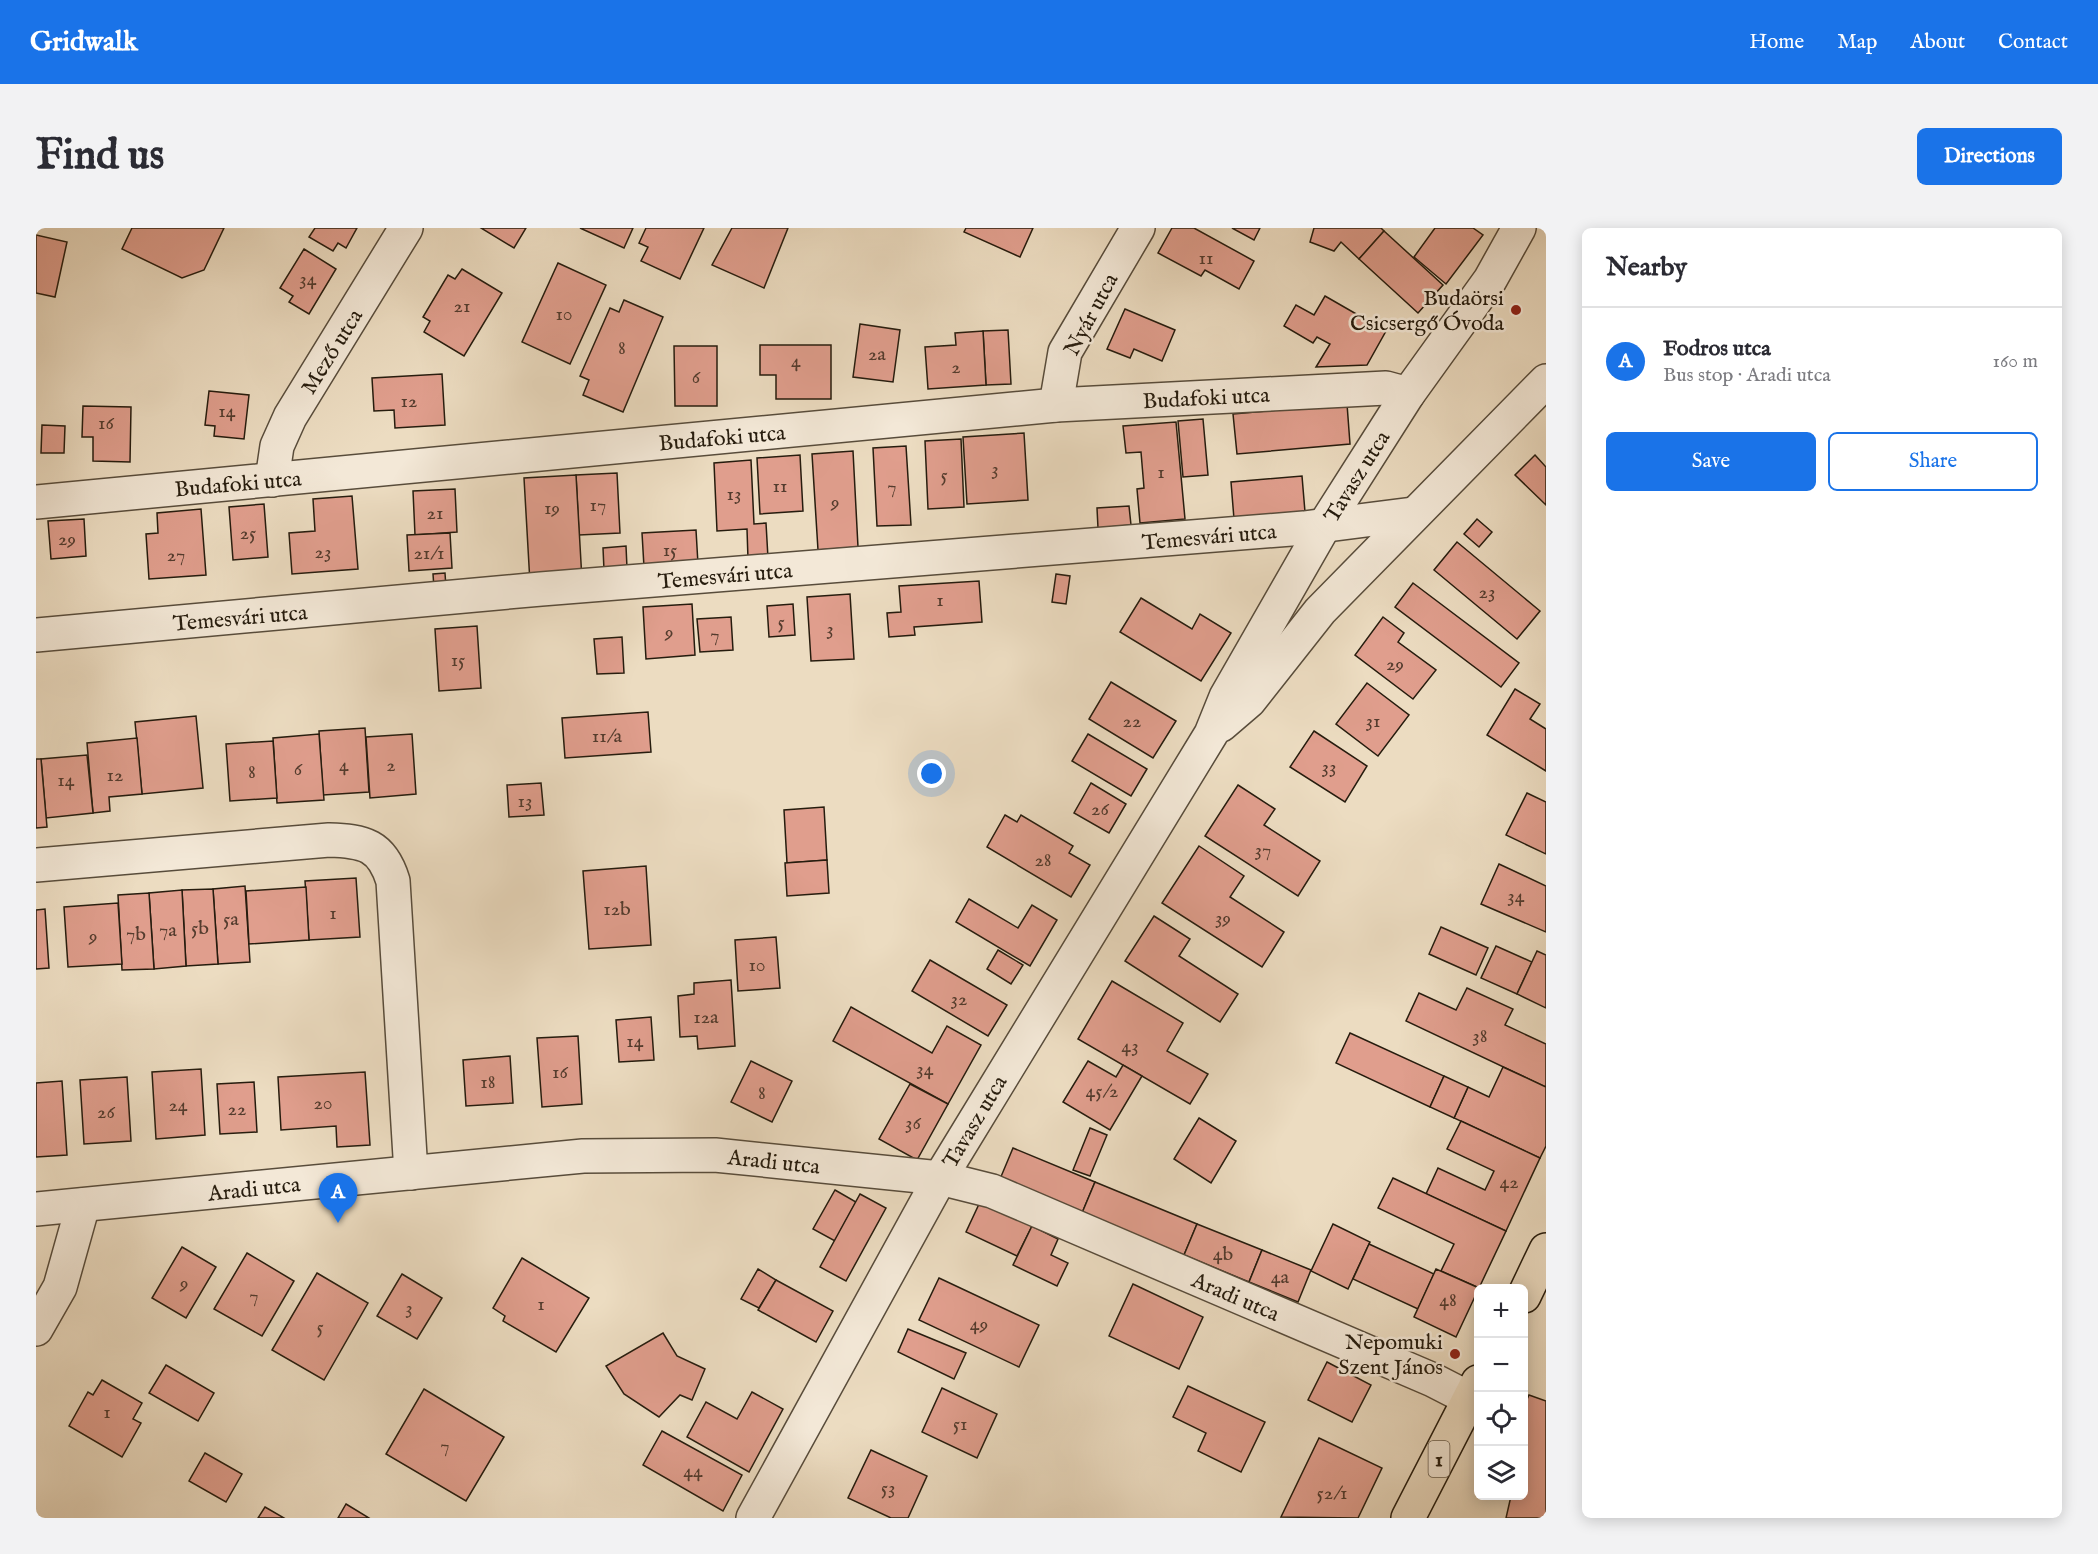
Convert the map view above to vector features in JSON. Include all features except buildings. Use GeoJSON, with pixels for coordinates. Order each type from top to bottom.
{"type":"FeatureCollection","features":[{"type":"Feature","properties":{"kind":"main road"},"geometry":{"type":"LineString","coordinates":[[1534,1287],[1546,1250]]}},
{"type":"Feature","properties":{"kind":"main road","name":"1"},"geometry":{"type":"LineString","coordinates":[[1408,1518],[1474,1391]]}},
{"type":"Feature","properties":{"kind":"street","name":"Mező utca"},"geometry":{"type":"LineString","coordinates":[[272,480],[277,446],[290,417],[406,228]]}},
{"type":"Feature","properties":{"kind":"street","name":"Nyár utca"},"geometry":{"type":"LineString","coordinates":[[1056,405],[1065,352],[1138,228]]}},
{"type":"Feature","properties":{"kind":"street","name":"Tavasz utca"},"geometry":{"type":"LineString","coordinates":[[753,1518],[940,1178],[1211,734],[1226,697],[1324,526],[1408,394],[1490,280],[1519,228]]}},
{"type":"Feature","properties":{"kind":"street","name":"Tavasz utca"},"geometry":{"type":"LineString","coordinates":[[1211,734],[1249,701],[1320,611],[1546,381]]}},
{"type":"Feature","properties":{"kind":"street","name":"Budafoki utca"},"geometry":{"type":"LineString","coordinates":[[36,502],[1056,405],[1386,388],[1408,394]]}},
{"type":"Feature","properties":{"kind":"street","name":"Temesvári utca"},"geometry":{"type":"LineString","coordinates":[[36,635],[541,589],[1324,526],[1413,514]]}},
{"type":"Feature","properties":{"kind":"street"},"geometry":{"type":"LineString","coordinates":[[36,865],[329,840],[358,841],[378,852],[388,865],[393,881],[411,1173]]}},
{"type":"Feature","properties":{"kind":"street","name":"Aradi utca"},"geometry":{"type":"LineString","coordinates":[[36,1209],[583,1156],[715,1155],[940,1178],[992,1191],[1422,1375],[1474,1391]]}},
{"type":"Feature","properties":{"kind":"street"},"geometry":{"type":"LineString","coordinates":[[36,1329],[60,1287],[82,1204]]}},
{"type":"Feature","properties":{"kind":"place","name":"Budaörsi Csicsergő Óvoda"},"geometry":{"type":"Point","coordinates":[1516,310]}},
{"type":"Feature","properties":{"kind":"place","name":"Fodros utca"},"geometry":{"type":"Point","coordinates":[338,1223]}},
{"type":"Feature","properties":{"kind":"place","name":"Nepomuki Szent János"},"geometry":{"type":"Point","coordinates":[1455,1354]}}]}
